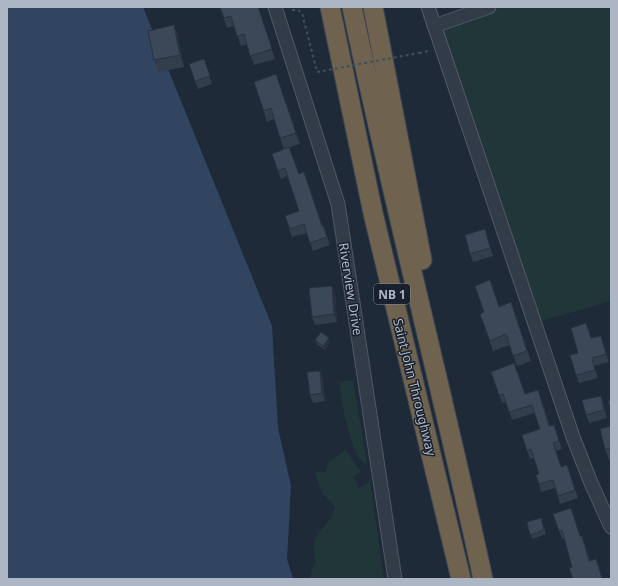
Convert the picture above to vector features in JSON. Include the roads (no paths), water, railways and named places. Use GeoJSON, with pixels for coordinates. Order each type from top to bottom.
{"type":"FeatureCollection","features":[{"type":"Feature","properties":{"kind":"highway","name":"Saint John Throughway"},"geometry":{"type":"LineString","coordinates":[[330,7],[376,228],[461,579]]}},
{"type":"Feature","properties":{"kind":"highway","name":"Saint John Throughway"},"geometry":{"type":"LineString","coordinates":[[352,7],[377,123],[483,579]]}},
{"type":"Feature","properties":{"kind":"highway"},"geometry":{"type":"LineString","coordinates":[[373,7],[435,326],[452,441]]}},
{"type":"Feature","properties":{"kind":"street","name":"Riverview Drive"},"geometry":{"type":"LineString","coordinates":[[275,7],[338,204],[395,579]]}},
{"type":"Feature","properties":{"kind":"street"},"geometry":{"type":"LineString","coordinates":[[428,7],[573,437],[591,484],[611,527]]}},
{"type":"Feature","properties":{"kind":"street"},"geometry":{"type":"LineString","coordinates":[[434,26],[489,7]]}},
{"type":"Feature","properties":{"kind":"water"},"geometry":{"type":"Polygon","coordinates":[[[7,7],[143,7],[272,326],[278,428],[291,486],[287,559],[293,579],[7,579],[7,7]]]}}]}
